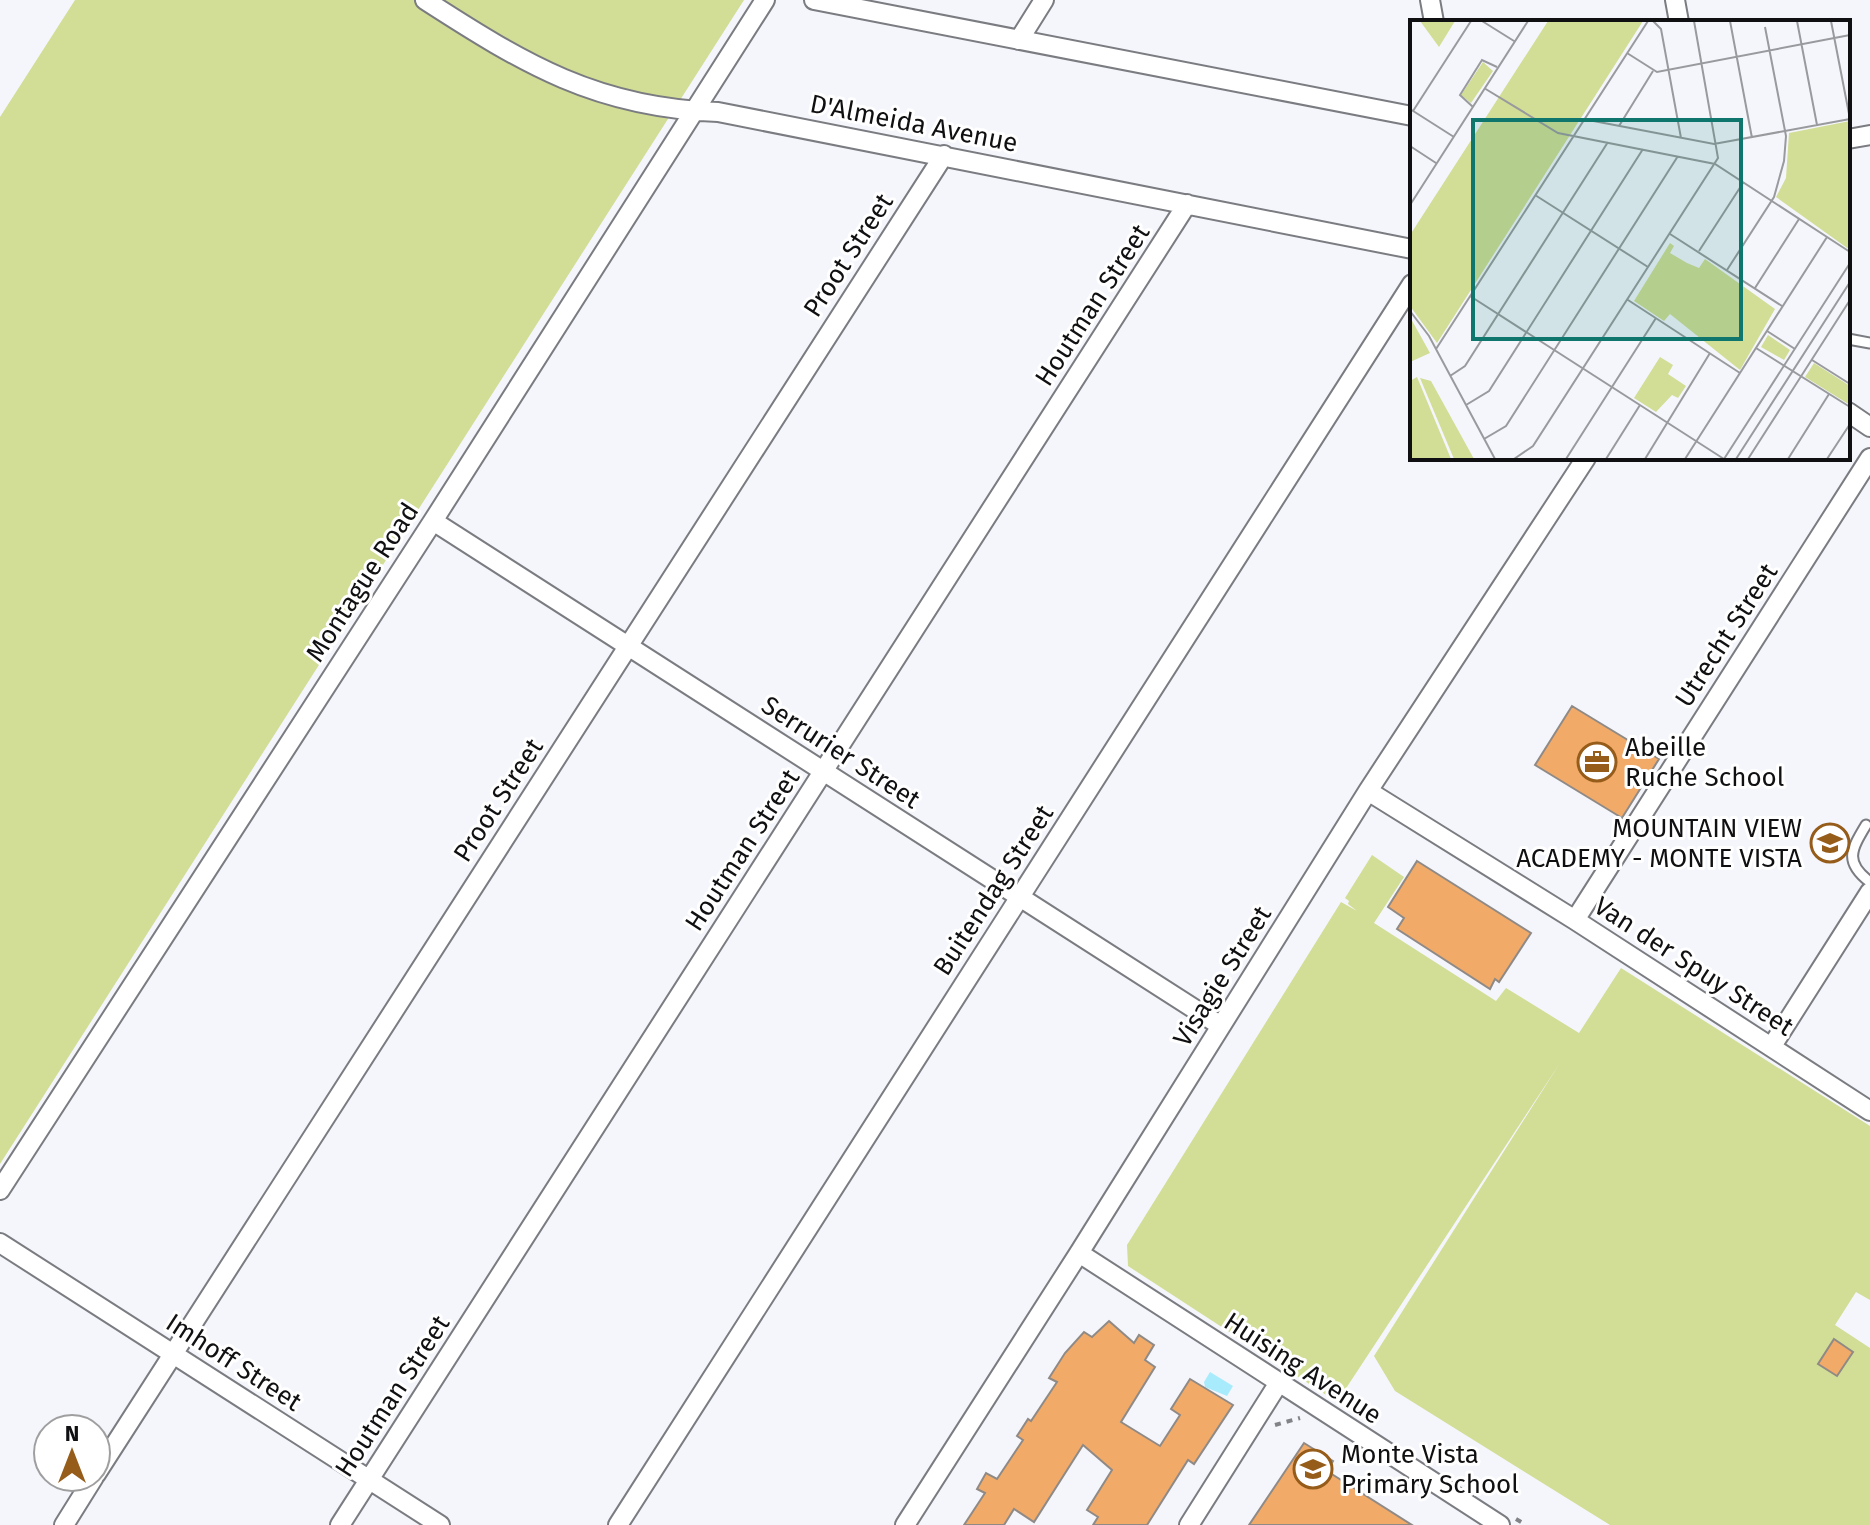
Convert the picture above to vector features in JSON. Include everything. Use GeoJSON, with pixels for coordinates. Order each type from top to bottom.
{"type":"FeatureCollection","features":[{"type":"Feature","properties":{"kind":"street","name":"D'Almeida Avenue"},"geometry":{"type":"LineString","coordinates":[[425,0],[492,44],[573,84],[627,101],[672,110],[718,112],[1410,249]]}},
{"type":"Feature","properties":{"kind":"street","name":"Montague Road"},"geometry":{"type":"LineString","coordinates":[[0,1190],[433,521],[765,0]]}},
{"type":"Feature","properties":{"kind":"street"},"geometry":{"type":"LineString","coordinates":[[814,0],[1410,116]]}},
{"type":"Feature","properties":{"kind":"street"},"geometry":{"type":"LineString","coordinates":[[1019,40],[1044,0]]}},
{"type":"Feature","properties":{"kind":"street"},"geometry":{"type":"LineString","coordinates":[[1430,0],[1434,20]]}},
{"type":"Feature","properties":{"kind":"street"},"geometry":{"type":"LineString","coordinates":[[1675,0],[1679,20]]}},
{"type":"Feature","properties":{"kind":"street"},"geometry":{"type":"LineString","coordinates":[[1850,139],[1870,135]]}},
{"type":"Feature","properties":{"kind":"street","name":"Proot Street"},"geometry":{"type":"LineString","coordinates":[[112,1448],[944,155]]}},
{"type":"Feature","properties":{"kind":"street","name":"Houtman Street"},"geometry":{"type":"LineString","coordinates":[[340,1525],[1187,204]]}},
{"type":"Feature","properties":{"kind":"street","name":"Buitendag Street"},"geometry":{"type":"LineString","coordinates":[[618,1525],[1410,287]]}},
{"type":"Feature","properties":{"kind":"street"},"geometry":{"type":"LineString","coordinates":[[1850,413],[1870,427]]}},
{"type":"Feature","properties":{"kind":"street","name":"Utrecht Street"},"geometry":{"type":"LineString","coordinates":[[1575,920],[1870,458]]}},
{"type":"Feature","properties":{"kind":"street","name":"Visagie Street"},"geometry":{"type":"LineString","coordinates":[[905,1525],[1368,791],[1585,460]]}},
{"type":"Feature","properties":{"kind":"street","name":"Serrurier Street"},"geometry":{"type":"LineString","coordinates":[[433,521],[1221,1026]]}},
{"type":"Feature","properties":{"kind":"street","name":"Van der Spuy Street"},"geometry":{"type":"LineString","coordinates":[[1368,791],[1575,920],[1870,1111]]}},
{"type":"Feature","properties":{"kind":"street"},"geometry":{"type":"LineString","coordinates":[[1772,1046],[1870,892]]}},
{"type":"Feature","properties":{"kind":"street","name":"Imhoff Street"},"geometry":{"type":"LineString","coordinates":[[0,1243],[440,1525]]}},
{"type":"Feature","properties":{"kind":"street","name":"Huising Avenue"},"geometry":{"type":"LineString","coordinates":[[1079,1253],[1500,1525]]}},
{"type":"Feature","properties":{"kind":"street"},"geometry":{"type":"LineString","coordinates":[[1189,1525],[1278,1384]]}},
{"type":"Feature","properties":{"kind":"street","name":"Proot Street"},"geometry":{"type":"LineString","coordinates":[[64,1525],[84,1493]]}},
{"type":"Feature","properties":{"kind":"lane"},"geometry":{"type":"LineString","coordinates":[[1850,339],[1870,343]]}},
{"type":"Feature","properties":{"kind":"lane"},"geometry":{"type":"LineString","coordinates":[[1866,825],[1853,850],[1852,862],[1856,871],[1870,882]]}},
{"type":"Feature","properties":{"kind":"path"},"geometry":{"type":"LineString","coordinates":[[1269,1436],[1277,1423],[1299,1417],[1312,1425]]}},
{"type":"Feature","properties":{"kind":"green space"},"geometry":{"type":"Polygon","coordinates":[[[75,0],[744,0],[0,1164],[0,117],[75,0]]]}},
{"type":"Feature","properties":{"kind":"green space"},"geometry":{"type":"Polygon","coordinates":[[[1372,855],[1404,877],[1374,923],[1496,1001],[1506,988],[1579,1033],[1621,968],[1870,1126],[1870,1300],[1856,1292],[1835,1325],[1870,1348],[1870,1525],[1610,1525],[1395,1391],[1374,1356],[1560,1063],[1337,1402],[1128,1266],[1127,1245],[1341,902],[1357,911],[1345,898],[1372,855]]]}},
{"type":"Feature","properties":{"kind":"water"},"geometry":{"type":"Polygon","coordinates":[[[1210,1372],[1233,1386],[1227,1396],[1205,1387],[1204,1382],[1210,1372]]]}},
{"type":"Feature","properties":{"kind":"building","name":"Abeille Ruche School"},"geometry":{"type":"Polygon","coordinates":[[[1572,706],[1659,759],[1622,818],[1535,765],[1572,706]]]}},
{"type":"Feature","properties":{"kind":"building"},"geometry":{"type":"Polygon","coordinates":[[[1417,861],[1531,933],[1499,982],[1495,979],[1490,989],[1397,929],[1404,918],[1388,907],[1417,861]]]}},
{"type":"Feature","properties":{"kind":"building"},"geometry":{"type":"Polygon","coordinates":[[[1109,1321],[1134,1343],[1139,1335],[1154,1345],[1145,1360],[1155,1367],[1121,1422],[1160,1446],[1180,1415],[1171,1409],[1190,1379],[1233,1405],[1194,1464],[1188,1460],[1147,1525],[1093,1525],[1098,1517],[1087,1510],[1112,1470],[1083,1445],[1034,1522],[1014,1509],[1004,1525],[964,1525],[985,1493],[977,1489],[986,1473],[997,1479],[1023,1440],[1017,1436],[1057,1382],[1049,1378],[1065,1353],[1084,1332],[1092,1337],[1109,1321]]]}},
{"type":"Feature","properties":{"kind":"building"},"geometry":{"type":"Polygon","coordinates":[[[1834,1339],[1853,1352],[1837,1376],[1818,1364],[1834,1339]]]}},
{"type":"Feature","properties":{"kind":"building","name":"Monte Vista Primary School"},"geometry":{"type":"Polygon","coordinates":[[[1304,1443],[1333,1461],[1327,1471],[1412,1525],[1249,1525],[1304,1443]]]}},
{"type":"Feature","properties":{"kind":"place","name":"Abeille Ruche School"},"geometry":{"type":"Point","coordinates":[1597,762]}},
{"type":"Feature","properties":{"kind":"place","name":"MOUNTAIN VIEW ACADEMY - MONTE VISTA"},"geometry":{"type":"Point","coordinates":[1830,843]}},
{"type":"Feature","properties":{"kind":"place","name":"Monte Vista Primary School"},"geometry":{"type":"Point","coordinates":[1313,1469]}}]}
